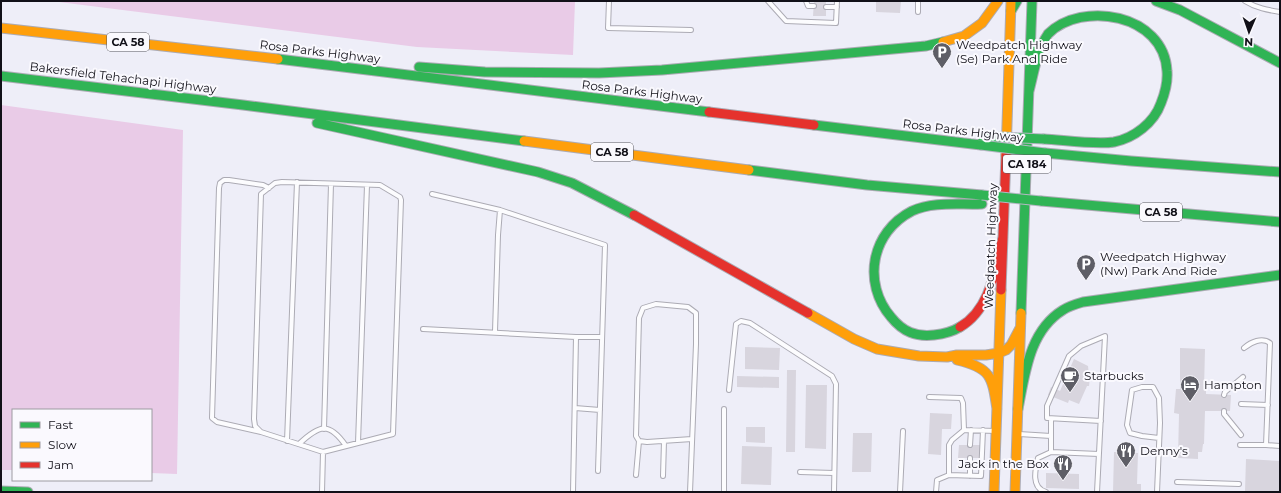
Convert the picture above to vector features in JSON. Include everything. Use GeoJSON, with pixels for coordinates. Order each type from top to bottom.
{"type":"FeatureCollection","features":[{"type":"Feature","properties":{"kind":"main road"},"geometry":{"type":"LineString","coordinates":[[256,56],[485,72],[599,73],[662,70],[926,46],[964,36],[982,23],[998,1]]}},
{"type":"Feature","properties":{"kind":"main road","name":"Weedpatch Highway"},"geometry":{"type":"LineString","coordinates":[[994,492],[1011,1]]}},
{"type":"Feature","properties":{"kind":"main road"},"geometry":{"type":"LineString","coordinates":[[1011,11],[1017,1]]}},
{"type":"Feature","properties":{"kind":"main road","name":"CA 184"},"geometry":{"type":"LineString","coordinates":[[1015,492],[1032,1]]}},
{"type":"Feature","properties":{"kind":"main road"},"geometry":{"type":"LineString","coordinates":[[1156,1],[1180,10],[1280,63]]}},
{"type":"Feature","properties":{"kind":"main road"},"geometry":{"type":"LineString","coordinates":[[981,141],[1044,139],[1113,142],[1126,138],[1138,132],[1148,124],[1162,103],[1166,91],[1168,71],[1164,52],[1151,30],[1141,21],[1129,14],[1118,10],[1105,8],[1091,8],[1078,11],[1065,17],[1048,33],[1036,62],[1029,91]]}},
{"type":"Feature","properties":{"kind":"main road","name":"Rosa Parks Highway"},"geometry":{"type":"LineString","coordinates":[[1,28],[256,56],[868,132],[981,141],[1045,152],[1131,161],[1280,172]]}},
{"type":"Feature","properties":{"kind":"main road","name":"Bakersfield Tehachapi Highway"},"geometry":{"type":"LineString","coordinates":[[1,76],[243,105]]}},
{"type":"Feature","properties":{"kind":"main road"},"geometry":{"type":"LineString","coordinates":[[243,105],[386,139],[463,154],[538,172],[572,183],[641,218],[854,339],[877,348],[902,354],[919,356],[947,357],[957,355],[986,355],[999,353],[1006,350],[1012,345],[1020,328]]}},
{"type":"Feature","properties":{"kind":"main road","name":"CA 58"},"geometry":{"type":"LineString","coordinates":[[243,105],[982,199],[1042,201],[1280,222]]}},
{"type":"Feature","properties":{"kind":"main road"},"geometry":{"type":"LineString","coordinates":[[982,199],[913,210],[894,224],[885,234],[879,245],[875,256],[873,269],[877,295],[883,308],[901,328],[913,334],[945,334],[963,326],[976,315],[985,298],[993,276],[1003,237]]}},
{"type":"Feature","properties":{"kind":"main road"},"geometry":{"type":"LineString","coordinates":[[1018,409],[1030,352],[1043,328],[1060,311],[1083,302],[1280,275]]}},
{"type":"Feature","properties":{"kind":"main road"},"geometry":{"type":"LineString","coordinates":[[947,357],[979,366],[986,371],[991,378],[997,409]]}},
{"type":"Feature","properties":{"kind":"main road"},"geometry":{"type":"LineString","coordinates":[[1,491],[28,492]]}},
{"type":"Feature","properties":{"kind":"lane"},"geometry":{"type":"LineString","coordinates":[[609,1],[608,28],[691,30]]}},
{"type":"Feature","properties":{"kind":"lane"},"geometry":{"type":"LineString","coordinates":[[768,1],[786,21],[836,23],[837,1]]}},
{"type":"Feature","properties":{"kind":"lane"},"geometry":{"type":"LineString","coordinates":[[806,1],[808,6],[814,6]]}},
{"type":"Feature","properties":{"kind":"lane"},"geometry":{"type":"LineString","coordinates":[[918,1],[918,12]]}},
{"type":"Feature","properties":{"kind":"lane"},"geometry":{"type":"LineString","coordinates":[[1245,1],[1266,10],[1280,12]]}},
{"type":"Feature","properties":{"kind":"lane"},"geometry":{"type":"LineString","coordinates":[[826,7],[837,7]]}},
{"type":"Feature","properties":{"kind":"lane"},"geometry":{"type":"LineString","coordinates":[[261,432],[255,426],[254,419],[261,194],[269,188],[275,183],[297,182],[380,186],[400,197],[402,200],[393,434],[323,452],[261,432],[217,422],[212,418],[220,183],[224,180],[229,180],[263,185],[269,188]]}},
{"type":"Feature","properties":{"kind":"lane"},"geometry":{"type":"LineString","coordinates":[[288,441],[297,182]]}},
{"type":"Feature","properties":{"kind":"lane"},"geometry":{"type":"LineString","coordinates":[[324,429],[331,184]]}},
{"type":"Feature","properties":{"kind":"lane"},"geometry":{"type":"LineString","coordinates":[[358,443],[367,185]]}},
{"type":"Feature","properties":{"kind":"lane"},"geometry":{"type":"LineString","coordinates":[[432,194],[500,210],[605,245],[598,471]]}},
{"type":"Feature","properties":{"kind":"lane"},"geometry":{"type":"LineString","coordinates":[[495,332],[500,210]]}},
{"type":"Feature","properties":{"kind":"lane"},"geometry":{"type":"LineString","coordinates":[[636,475],[639,441],[636,436],[639,318],[643,308],[656,304],[688,307],[696,313],[690,492]]}},
{"type":"Feature","properties":{"kind":"lane"},"geometry":{"type":"LineString","coordinates":[[729,390],[736,324],[741,320],[750,323],[832,376],[836,384],[834,492]]}},
{"type":"Feature","properties":{"kind":"lane"},"geometry":{"type":"LineString","coordinates":[[423,328],[602,337]]}},
{"type":"Feature","properties":{"kind":"lane"},"geometry":{"type":"LineString","coordinates":[[573,492],[576,408],[576,336]]}},
{"type":"Feature","properties":{"kind":"lane"},"geometry":{"type":"LineString","coordinates":[[1051,452],[1051,436],[1047,406],[1069,356],[1081,346],[1105,336],[1098,492]]}},
{"type":"Feature","properties":{"kind":"lane"},"geometry":{"type":"LineString","coordinates":[[1244,348],[1252,341],[1267,340],[1270,343],[1266,446]]}},
{"type":"Feature","properties":{"kind":"lane"},"geometry":{"type":"LineString","coordinates":[[1224,395],[1225,392],[1243,377]]}},
{"type":"Feature","properties":{"kind":"lane"},"geometry":{"type":"LineString","coordinates":[[1157,492],[1160,423],[1159,398],[1153,387],[1142,387],[1132,390],[1127,425],[1130,433],[1159,438]]}},
{"type":"Feature","properties":{"kind":"lane"},"geometry":{"type":"LineString","coordinates":[[929,397],[961,398],[963,403],[964,430]]}},
{"type":"Feature","properties":{"kind":"lane"},"geometry":{"type":"LineString","coordinates":[[1242,404],[1268,405]]}},
{"type":"Feature","properties":{"kind":"lane"},"geometry":{"type":"LineString","coordinates":[[576,408],[600,410]]}},
{"type":"Feature","properties":{"kind":"lane"},"geometry":{"type":"LineString","coordinates":[[724,409],[724,492]]}},
{"type":"Feature","properties":{"kind":"lane"},"geometry":{"type":"LineString","coordinates":[[1224,411],[1224,414],[1240,435]]}},
{"type":"Feature","properties":{"kind":"lane"},"geometry":{"type":"LineString","coordinates":[[1049,418],[1101,421]]}},
{"type":"Feature","properties":{"kind":"lane"},"geometry":{"type":"LineString","coordinates":[[299,444],[312,432],[319,428],[328,429],[339,436],[346,446]]}},
{"type":"Feature","properties":{"kind":"lane"},"geometry":{"type":"LineString","coordinates":[[949,475],[949,445],[952,440],[964,430],[996,431]]}},
{"type":"Feature","properties":{"kind":"lane"},"geometry":{"type":"LineString","coordinates":[[970,445],[971,430]]}},
{"type":"Feature","properties":{"kind":"lane"},"geometry":{"type":"LineString","coordinates":[[981,476],[983,430]]}},
{"type":"Feature","properties":{"kind":"lane"},"geometry":{"type":"LineString","coordinates":[[900,492],[903,431]]}},
{"type":"Feature","properties":{"kind":"lane"},"geometry":{"type":"LineString","coordinates":[[1017,434],[1051,436]]}},
{"type":"Feature","properties":{"kind":"lane"},"geometry":{"type":"LineString","coordinates":[[639,441],[647,442],[692,439]]}},
{"type":"Feature","properties":{"kind":"lane"},"geometry":{"type":"LineString","coordinates":[[663,476],[664,441]]}},
{"type":"Feature","properties":{"kind":"lane"},"geometry":{"type":"LineString","coordinates":[[1240,445],[1280,446]]}},
{"type":"Feature","properties":{"kind":"lane"},"geometry":{"type":"LineString","coordinates":[[322,492],[323,452]]}},
{"type":"Feature","properties":{"kind":"lane"},"geometry":{"type":"LineString","coordinates":[[1046,492],[1038,489],[1036,485],[1036,463],[1038,458],[1051,452],[1099,454]]}},
{"type":"Feature","properties":{"kind":"lane"},"geometry":{"type":"LineString","coordinates":[[970,458],[970,476]]}},
{"type":"Feature","properties":{"kind":"lane"},"geometry":{"type":"LineString","coordinates":[[800,472],[834,473]]}},
{"type":"Feature","properties":{"kind":"lane"},"geometry":{"type":"LineString","coordinates":[[936,492],[936,480],[949,475],[994,476]]}},
{"type":"Feature","properties":{"kind":"lane"},"geometry":{"type":"LineString","coordinates":[[1177,482],[1239,484]]}},
{"type":"Feature","properties":{"kind":"shaded area"},"geometry":{"type":"Polygon","coordinates":[[[51,1],[575,1],[573,55],[417,47],[51,1]]]}},
{"type":"Feature","properties":{"kind":"shaded area"},"geometry":{"type":"Polygon","coordinates":[[[1,105],[183,130],[177,474],[152,473],[152,409],[12,409],[12,470],[1,470],[1,105]]]}},
{"type":"Feature","properties":{"kind":"building"},"geometry":{"type":"Polygon","coordinates":[[[814,1],[826,1],[826,16],[813,16],[814,1]]]}},
{"type":"Feature","properties":{"kind":"building"},"geometry":{"type":"Polygon","coordinates":[[[876,1],[901,1],[900,13],[876,12],[876,1]]]}},
{"type":"Feature","properties":{"kind":"building"},"geometry":{"type":"Polygon","coordinates":[[[745,347],[780,348],[779,370],[745,369],[745,347]]]}},
{"type":"Feature","properties":{"kind":"building","name":"Hampton"},"geometry":{"type":"Polygon","coordinates":[[[1180,348],[1205,349],[1204,389],[1206,389],[1206,394],[1231,395],[1230,411],[1205,411],[1204,444],[1202,452],[1198,452],[1198,459],[1178,458],[1179,414],[1174,413],[1176,389],[1180,389],[1180,348]]]}},
{"type":"Feature","properties":{"kind":"building"},"geometry":{"type":"Polygon","coordinates":[[[1074,359],[1088,366],[1090,377],[1089,386],[1087,386],[1079,404],[1069,400],[1068,403],[1048,395],[1051,387],[1060,391],[1074,359]]]}},
{"type":"Feature","properties":{"kind":"building"},"geometry":{"type":"Polygon","coordinates":[[[787,370],[796,370],[795,452],[786,452],[787,370]]]}},
{"type":"Feature","properties":{"kind":"building"},"geometry":{"type":"Polygon","coordinates":[[[737,376],[779,377],[779,388],[737,387],[737,376]]]}},
{"type":"Feature","properties":{"kind":"building"},"geometry":{"type":"Polygon","coordinates":[[[806,385],[827,385],[826,449],[805,448],[806,385]]]}},
{"type":"Feature","properties":{"kind":"building"},"geometry":{"type":"Polygon","coordinates":[[[930,413],[952,414],[951,429],[942,429],[941,455],[928,454],[930,413]]]}},
{"type":"Feature","properties":{"kind":"building"},"geometry":{"type":"Polygon","coordinates":[[[746,427],[765,427],[765,443],[746,442],[746,427]]]}},
{"type":"Feature","properties":{"kind":"building"},"geometry":{"type":"Polygon","coordinates":[[[853,433],[872,433],[871,472],[852,472],[853,433]]]}},
{"type":"Feature","properties":{"kind":"building"},"geometry":{"type":"Polygon","coordinates":[[[959,445],[980,445],[980,458],[958,458],[959,445]]]}},
{"type":"Feature","properties":{"kind":"building"},"geometry":{"type":"Polygon","coordinates":[[[742,446],[772,447],[771,485],[741,484],[742,446]]]}},
{"type":"Feature","properties":{"kind":"building","name":"Denny's"},"geometry":{"type":"Polygon","coordinates":[[[1114,452],[1138,453],[1137,484],[1141,484],[1141,491],[1113,492],[1114,452]]]}},
{"type":"Feature","properties":{"kind":"building"},"geometry":{"type":"Polygon","coordinates":[[[1246,459],[1280,461],[1280,492],[1245,491],[1246,459]]]}},
{"type":"Feature","properties":{"kind":"building","name":"Jack in the Box"},"geometry":{"type":"Polygon","coordinates":[[[1046,473],[1079,474],[1079,489],[1046,488],[1046,473]]]}},
{"type":"Feature","properties":{"kind":"traffic: fast"},"geometry":{"type":"LineString","coordinates":[[1011,11],[1017,1]]}},
{"type":"Feature","properties":{"kind":"traffic: fast"},"geometry":{"type":"LineString","coordinates":[[1021,313],[1032,1]]}},
{"type":"Feature","properties":{"kind":"traffic: fast"},"geometry":{"type":"LineString","coordinates":[[1156,1],[1180,10],[1280,63]]}},
{"type":"Feature","properties":{"kind":"traffic: fast"},"geometry":{"type":"LineString","coordinates":[[1029,91],[1038,54],[1048,34],[1063,23],[1081,17],[1100,16],[1119,18],[1137,25],[1152,36],[1162,52],[1167,71],[1165,92],[1154,117],[1136,133],[1121,140],[1107,143],[1044,139]]}},
{"type":"Feature","properties":{"kind":"traffic: fast"},"geometry":{"type":"LineString","coordinates":[[419,67],[485,72],[599,73],[662,70],[926,46],[943,42]]}},
{"type":"Feature","properties":{"kind":"traffic: fast"},"geometry":{"type":"LineString","coordinates":[[278,59],[709,112]]}},
{"type":"Feature","properties":{"kind":"traffic: fast"},"geometry":{"type":"LineString","coordinates":[[1,76],[524,141]]}},
{"type":"Feature","properties":{"kind":"traffic: fast"},"geometry":{"type":"LineString","coordinates":[[317,123],[538,172],[572,183],[634,215]]}},
{"type":"Feature","properties":{"kind":"traffic: fast"},"geometry":{"type":"LineString","coordinates":[[814,125],[981,145]]}},
{"type":"Feature","properties":{"kind":"traffic: fast"},"geometry":{"type":"LineString","coordinates":[[981,136],[1044,139]]}},
{"type":"Feature","properties":{"kind":"traffic: fast"},"geometry":{"type":"LineString","coordinates":[[981,145],[1045,153]]}},
{"type":"Feature","properties":{"kind":"traffic: fast"},"geometry":{"type":"LineString","coordinates":[[1045,153],[1280,172]]}},
{"type":"Feature","properties":{"kind":"traffic: fast"},"geometry":{"type":"LineString","coordinates":[[749,170],[867,185],[982,195]]}},
{"type":"Feature","properties":{"kind":"traffic: fast"},"geometry":{"type":"LineString","coordinates":[[982,195],[1041,201]]}},
{"type":"Feature","properties":{"kind":"traffic: fast"},"geometry":{"type":"LineString","coordinates":[[1041,201],[1280,222]]}},
{"type":"Feature","properties":{"kind":"traffic: fast"},"geometry":{"type":"LineString","coordinates":[[960,327],[937,335],[921,335],[905,330],[891,317],[882,304],[876,289],[874,274],[875,259],[887,232],[898,220],[912,211],[929,206],[947,204],[982,204]]}},
{"type":"Feature","properties":{"kind":"traffic: fast"},"geometry":{"type":"LineString","coordinates":[[1018,409],[1026,368],[1036,341],[1043,329],[1052,319],[1068,307],[1083,302],[1280,275]]}},
{"type":"Feature","properties":{"kind":"traffic: fast"},"geometry":{"type":"LineString","coordinates":[[1,491],[28,492]]}},
{"type":"Feature","properties":{"kind":"traffic: slow"},"geometry":{"type":"LineString","coordinates":[[943,42],[964,36],[982,23],[998,1]]}},
{"type":"Feature","properties":{"kind":"traffic: slow"},"geometry":{"type":"LineString","coordinates":[[1006,155],[1011,2]]}},
{"type":"Feature","properties":{"kind":"traffic: slow"},"geometry":{"type":"LineString","coordinates":[[1,28],[278,59]]}},
{"type":"Feature","properties":{"kind":"traffic: slow"},"geometry":{"type":"LineString","coordinates":[[524,141],[749,170]]}},
{"type":"Feature","properties":{"kind":"traffic: slow"},"geometry":{"type":"LineString","coordinates":[[994,492],[1001,290]]}},
{"type":"Feature","properties":{"kind":"traffic: slow"},"geometry":{"type":"LineString","coordinates":[[808,313],[854,339],[877,349],[919,356],[947,357],[957,355],[986,355],[999,353],[1006,350],[1011,345],[1020,328]]}},
{"type":"Feature","properties":{"kind":"traffic: slow"},"geometry":{"type":"LineString","coordinates":[[1015,492],[1021,313]]}},
{"type":"Feature","properties":{"kind":"traffic: slow"},"geometry":{"type":"LineString","coordinates":[[957,360],[977,366],[988,375],[991,381],[997,409]]}},
{"type":"Feature","properties":{"kind":"traffic: jam"},"geometry":{"type":"LineString","coordinates":[[709,112],[814,125]]}},
{"type":"Feature","properties":{"kind":"traffic: jam"},"geometry":{"type":"LineString","coordinates":[[1001,290],[1006,155]]}},
{"type":"Feature","properties":{"kind":"traffic: jam"},"geometry":{"type":"LineString","coordinates":[[634,215],[808,313]]}},
{"type":"Feature","properties":{"kind":"traffic: jam"},"geometry":{"type":"LineString","coordinates":[[960,327],[979,310],[985,299],[994,275],[1003,237]]}},
{"type":"Feature","properties":{"kind":"place","name":"Weedpatch Highway (Se) Park And Ride"},"geometry":{"type":"Point","coordinates":[942,69]}},
{"type":"Feature","properties":{"kind":"place","name":"Weedpatch Highway (Nw) Park And Ride"},"geometry":{"type":"Point","coordinates":[1086,281]}},
{"type":"Feature","properties":{"kind":"place","name":"Starbucks"},"geometry":{"type":"Point","coordinates":[1070,393]}},
{"type":"Feature","properties":{"kind":"place","name":"Hampton"},"geometry":{"type":"Point","coordinates":[1190,402]}},
{"type":"Feature","properties":{"kind":"place","name":"Denny's"},"geometry":{"type":"Point","coordinates":[1126,468]}},
{"type":"Feature","properties":{"kind":"place","name":"Jack in the Box"},"geometry":{"type":"Point","coordinates":[1063,481]}}]}
